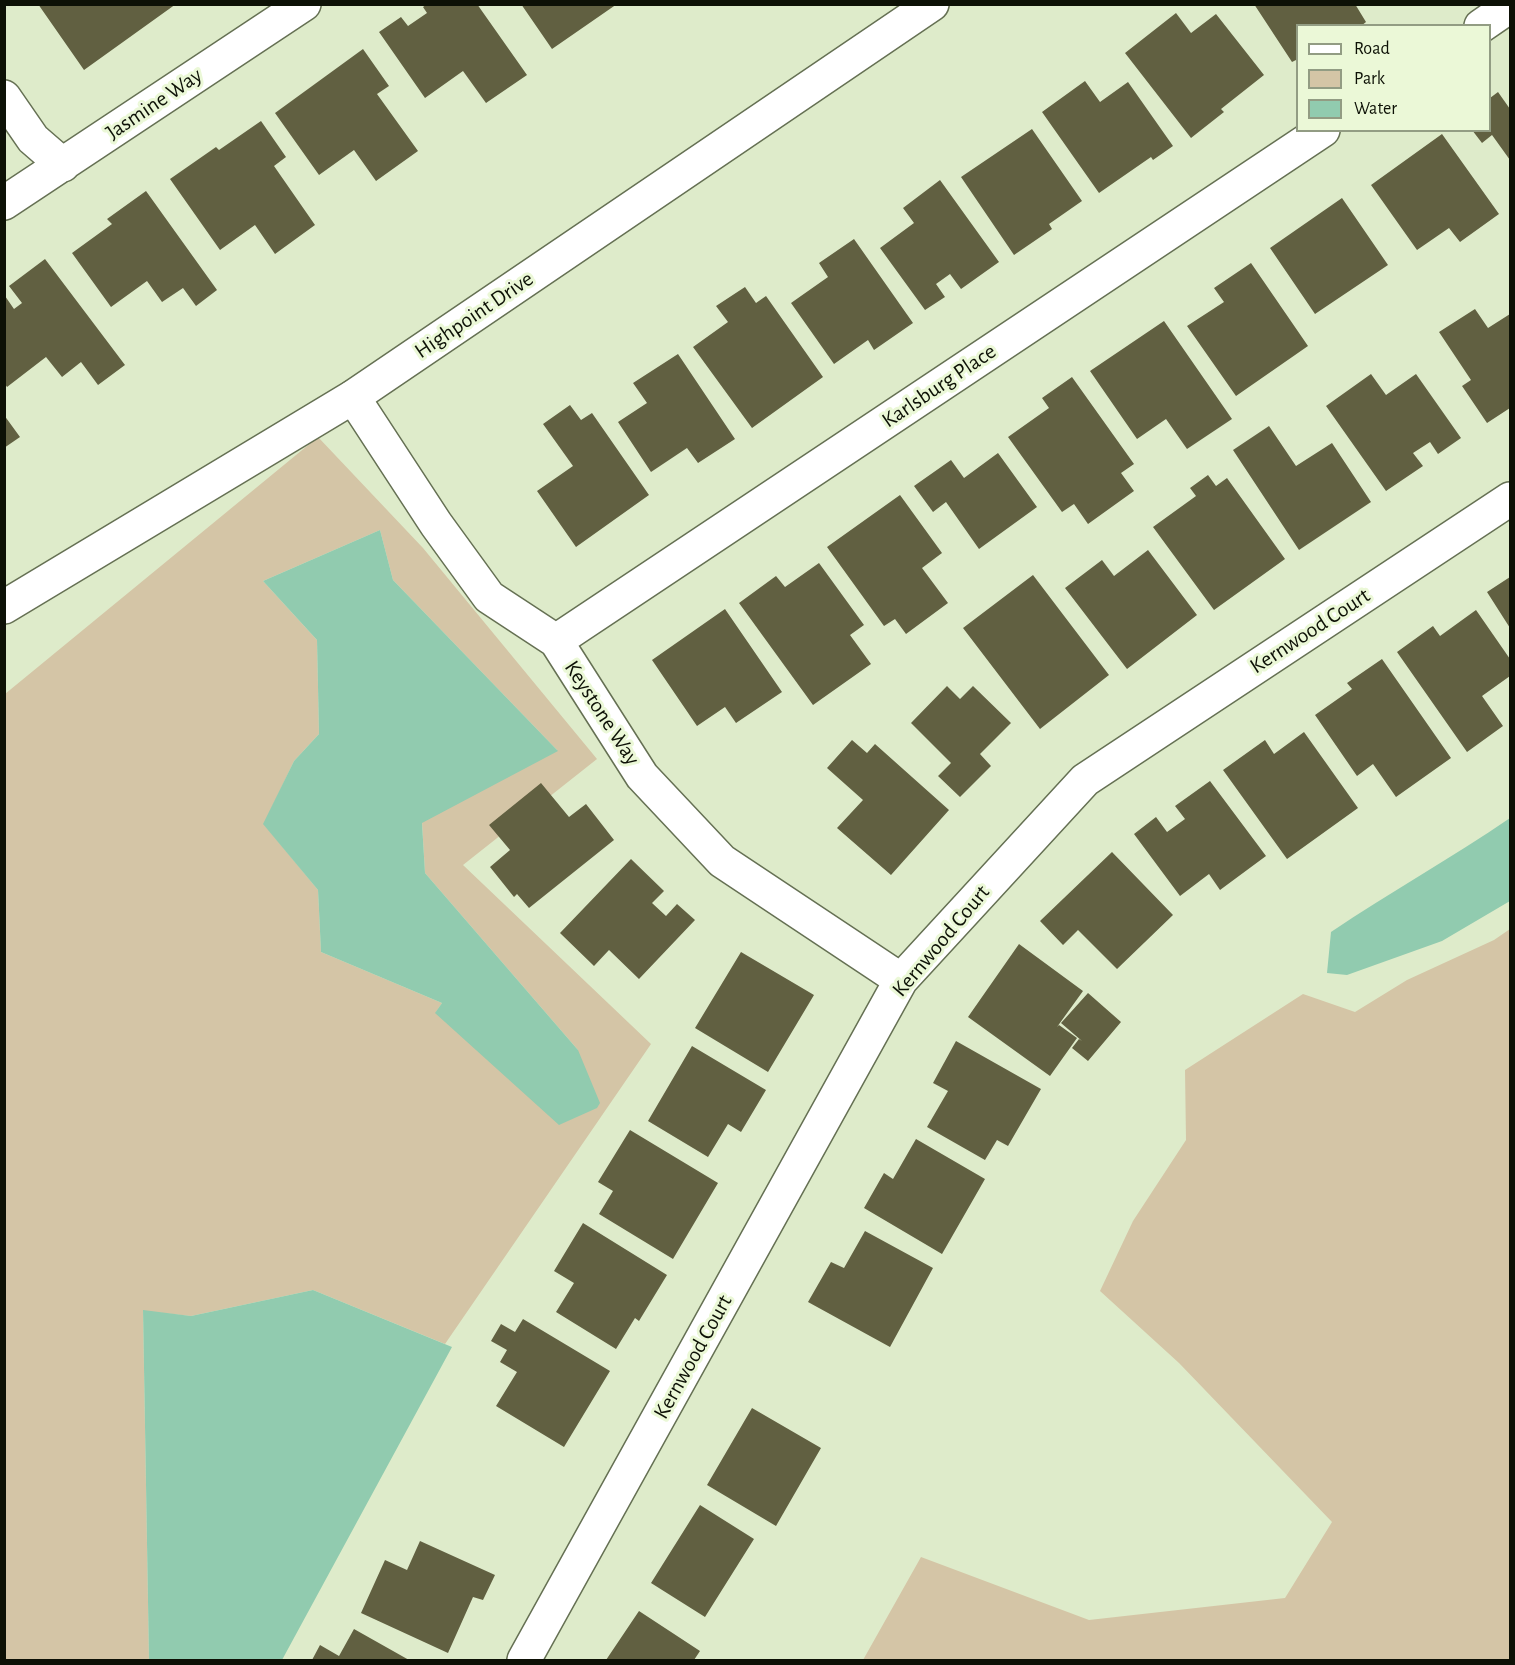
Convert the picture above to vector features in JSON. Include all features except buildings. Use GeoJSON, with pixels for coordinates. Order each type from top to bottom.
{"type":"FeatureCollection","features":[{"type":"Feature","properties":{"kind":"street","name":"Jasmine Way"},"geometry":{"type":"LineString","coordinates":[[4,203],[303,4]]}},
{"type":"Feature","properties":{"kind":"street","name":"Highpoint Drive"},"geometry":{"type":"LineString","coordinates":[[4,608],[353,397],[932,4]]}},
{"type":"Feature","properties":{"kind":"street"},"geometry":{"type":"LineString","coordinates":[[1484,24],[1510,6]]}},
{"type":"Feature","properties":{"kind":"street"},"geometry":{"type":"LineString","coordinates":[[4,97],[33,139],[63,165]]}},
{"type":"Feature","properties":{"kind":"street","name":"Karlsburg Place"},"geometry":{"type":"LineString","coordinates":[[556,641],[1320,132]]}},
{"type":"Feature","properties":{"kind":"street","name":"Keystone Way"},"geometry":{"type":"LineString","coordinates":[[353,397],[436,524],[489,597],[556,641],[642,776],[722,861],[901,980]]}},
{"type":"Feature","properties":{"kind":"street","name":"Kernwood Court"},"geometry":{"type":"LineString","coordinates":[[524,1660],[901,980],[1085,780],[1510,499]]}},
{"type":"Feature","properties":{"kind":"green space"},"geometry":{"type":"Polygon","coordinates":[[[318,437],[423,548],[597,759],[463,865],[651,1044],[445,1344],[313,1290],[191,1316],[143,1311],[149,1660],[5,1660],[5,694],[318,437]],[[380,530],[263,581],[317,640],[319,734],[294,761],[264,824],[318,890],[321,952],[442,1003],[436,1012],[578,1050],[425,873],[422,822],[557,750],[393,580],[380,530]]]}},
{"type":"Feature","properties":{"kind":"green space"},"geometry":{"type":"Polygon","coordinates":[[[1510,929],[1510,1660],[863,1660],[921,1557],[1089,1620],[1285,1598],[1332,1522],[1179,1363],[1100,1291],[1133,1221],[1186,1140],[1185,1070],[1303,994],[1355,1012],[1407,980],[1494,940],[1510,929]]]}},
{"type":"Feature","properties":{"kind":"water"},"geometry":{"type":"Polygon","coordinates":[[[380,530],[393,580],[558,751],[422,823],[425,873],[578,1050],[600,1103],[597,1108],[559,1125],[435,1013],[442,1003],[321,952],[318,890],[263,824],[294,761],[319,734],[317,640],[263,581],[380,530]]]}},
{"type":"Feature","properties":{"kind":"water"},"geometry":{"type":"Polygon","coordinates":[[[1510,818],[1510,901],[1442,941],[1347,975],[1327,973],[1331,932],[1510,818]]]}},
{"type":"Feature","properties":{"kind":"water"},"geometry":{"type":"Polygon","coordinates":[[[313,1290],[452,1347],[282,1660],[149,1660],[143,1310],[191,1316],[313,1290]]]}}]}
